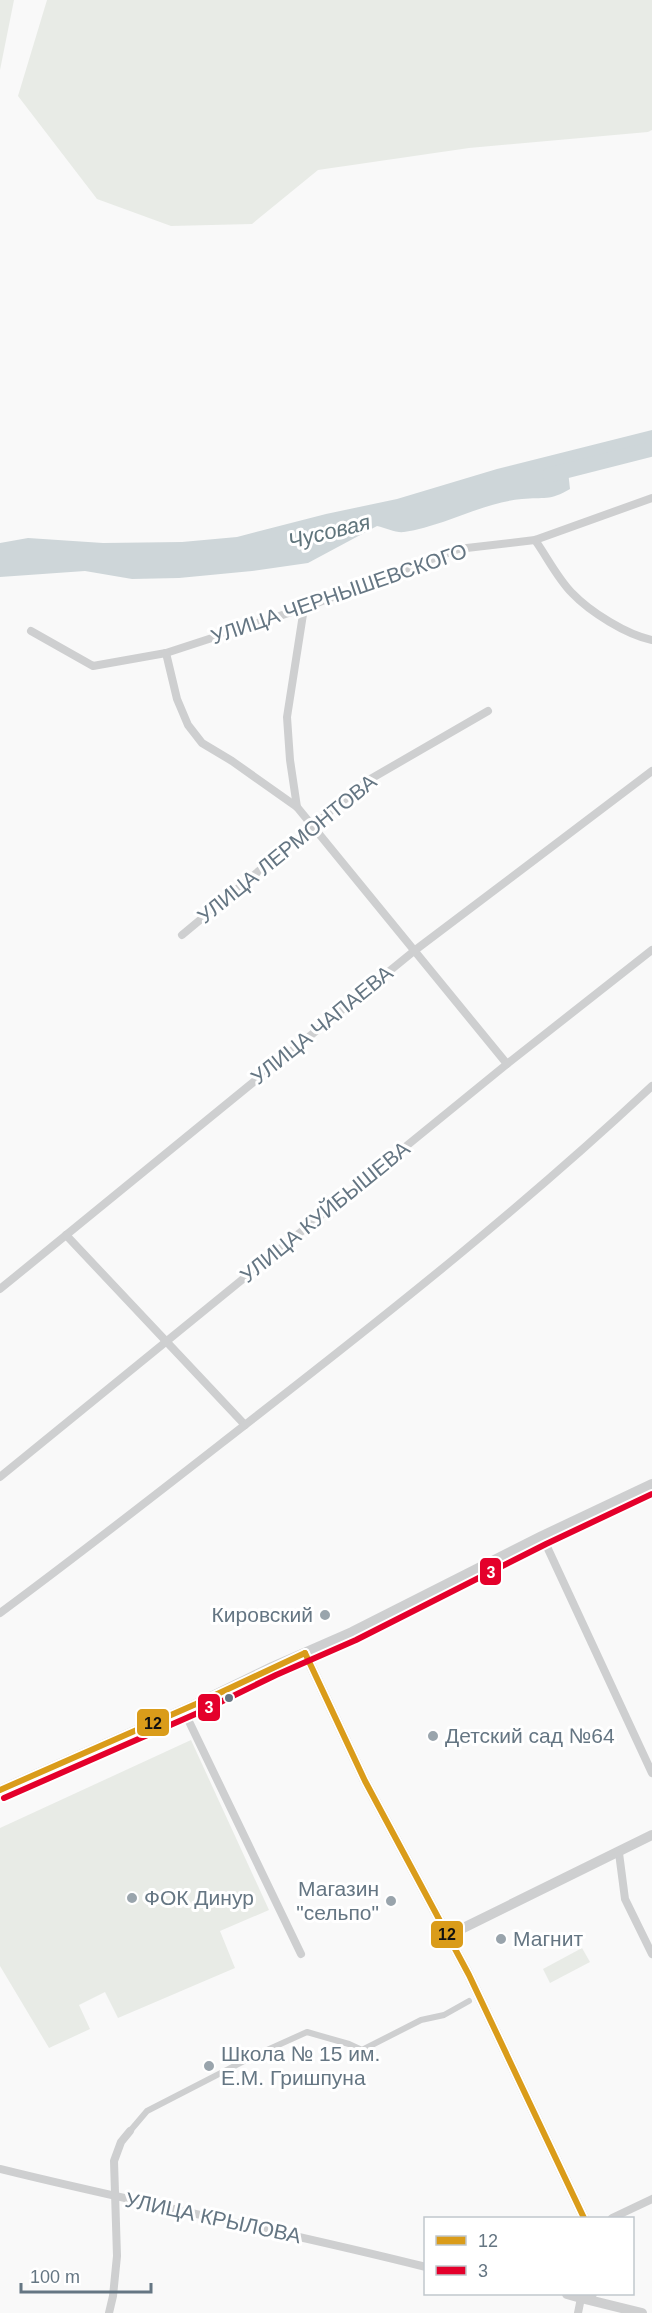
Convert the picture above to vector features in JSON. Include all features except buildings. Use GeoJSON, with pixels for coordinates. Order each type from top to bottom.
{"type":"FeatureCollection","features":[{"type":"Feature","properties":{"kind":"street","name":"УЛИЦА ЧЕРНЫШЕВСКОГО"},"geometry":{"type":"LineString","coordinates":[[31,631],[93,666],[166,653],[304,608],[458,549],[535,540],[652,498]]}},
{"type":"Feature","properties":{"kind":"street"},"geometry":{"type":"LineString","coordinates":[[535,540],[572,593],[594,611],[628,632],[652,640]]}},
{"type":"Feature","properties":{"kind":"street"},"geometry":{"type":"LineString","coordinates":[[297,807],[287,717],[304,608]]}},
{"type":"Feature","properties":{"kind":"street"},"geometry":{"type":"LineString","coordinates":[[166,653],[177,699],[184,717],[202,743],[240,766],[297,807],[315,826],[507,1064]]}},
{"type":"Feature","properties":{"kind":"street","name":"УЛИЦА ЛЕРМОНТОВА"},"geometry":{"type":"LineString","coordinates":[[182,935],[367,781],[488,711]]}},
{"type":"Feature","properties":{"kind":"street","name":"УЛИЦА ЧАПАЕВА"},"geometry":{"type":"LineString","coordinates":[[0,1289],[414,951],[652,771]]}},
{"type":"Feature","properties":{"kind":"street","name":"УЛИЦА КУЙБЫШЕВА"},"geometry":{"type":"LineString","coordinates":[[0,1477],[507,1064],[652,950]]}},
{"type":"Feature","properties":{"kind":"street"},"geometry":{"type":"LineString","coordinates":[[0,1613],[426,1284],[582,1151],[652,1086]]}},
{"type":"Feature","properties":{"kind":"street"},"geometry":{"type":"LineString","coordinates":[[66,1235],[245,1425]]}},
{"type":"Feature","properties":{"kind":"street"},"geometry":{"type":"LineString","coordinates":[[0,1790],[352,1632],[542,1536],[652,1484]]}},
{"type":"Feature","properties":{"kind":"street"},"geometry":{"type":"LineString","coordinates":[[542,1536],[652,1773]]}},
{"type":"Feature","properties":{"kind":"street"},"geometry":{"type":"LineString","coordinates":[[305,1653],[365,1781],[449,1935],[584,2217]]}},
{"type":"Feature","properties":{"kind":"street"},"geometry":{"type":"LineString","coordinates":[[183,1709],[301,1954]]}},
{"type":"Feature","properties":{"kind":"street"},"geometry":{"type":"LineString","coordinates":[[449,1935],[652,1835]]}},
{"type":"Feature","properties":{"kind":"street"},"geometry":{"type":"LineString","coordinates":[[619,1853],[625,1899],[652,1954]]}},
{"type":"Feature","properties":{"kind":"street"},"geometry":{"type":"LineString","coordinates":[[109,2313],[117,2256],[114,2161],[121,2142],[147,2110],[307,2032],[362,2050],[421,2020],[444,2015],[469,2001]]}},
{"type":"Feature","properties":{"kind":"street","name":"УЛИЦА КРЫЛОВА"},"geometry":{"type":"LineString","coordinates":[[0,2169],[115,2197],[330,2243],[424,2266]]}},
{"type":"Feature","properties":{"kind":"street"},"geometry":{"type":"LineString","coordinates":[[614,2217],[652,2199]]}},
{"type":"Feature","properties":{"kind":"street"},"geometry":{"type":"LineString","coordinates":[[570,2295],[642,2313]]}},
{"type":"Feature","properties":{"kind":"street"},"geometry":{"type":"LineString","coordinates":[[580,2298],[589,2295]]}},
{"type":"Feature","properties":{"kind":"street"},"geometry":{"type":"LineString","coordinates":[[603,2295],[609,2305]]}},
{"type":"Feature","properties":{"kind":"street"},"geometry":{"type":"LineString","coordinates":[[578,2313],[580,2298]]}},
{"type":"Feature","properties":{"kind":"shaded area"},"geometry":{"type":"Polygon","coordinates":[[[0,0],[14,0],[0,70],[0,0]]]}},
{"type":"Feature","properties":{"kind":"shaded area"},"geometry":{"type":"Polygon","coordinates":[[[47,0],[652,0],[652,130],[469,148],[318,170],[252,224],[171,226],[97,199],[18,96],[47,0]]]}},
{"type":"Feature","properties":{"kind":"shaded area","name":"ФОК Динур"},"geometry":{"type":"Polygon","coordinates":[[[191,1740],[269,1910],[220,1931],[235,1968],[118,2018],[105,1992],[79,2005],[90,2029],[49,2048],[0,1966],[0,1828],[191,1740]]]}},
{"type":"Feature","properties":{"kind":"shaded area"},"geometry":{"type":"Polygon","coordinates":[[[582,1948],[590,1962],[550,1983],[543,1969],[582,1948]]]}},
{"type":"Feature","properties":{"kind":"water"},"geometry":{"type":"Polygon","coordinates":[[[652,430],[652,453],[646,450],[568,471],[570,489],[557,495],[507,501],[434,525],[404,532],[377,526],[308,563],[179,578],[132,579],[85,571],[0,577],[0,543],[28,538],[103,543],[182,542],[237,537],[326,514],[397,499],[497,469],[652,430]]]}},
{"type":"Feature","properties":{"kind":"waterway","name":"Чусовая"},"geometry":{"type":"LineString","coordinates":[[550,475],[652,449]]}},
{"type":"Feature","properties":{"kind":"transit line","name":"3"},"geometry":{"type":"LineString","coordinates":[[4,1798],[200,1712],[356,1640],[546,1544],[652,1494]]}},
{"type":"Feature","properties":{"kind":"transit line","name":"12"},"geometry":{"type":"LineString","coordinates":[[305,1653],[365,1781],[469,1975],[584,2217]]}},
{"type":"Feature","properties":{"kind":"transit line","name":"12"},"geometry":{"type":"LineString","coordinates":[[0,1790],[196,1704],[305,1653]]}},
{"type":"Feature","properties":{"kind":"place","name":"Кировский"},"geometry":{"type":"Point","coordinates":[325,1615]}},
{"type":"Feature","properties":{"kind":"place","name":"Детский сад №64"},"geometry":{"type":"Point","coordinates":[433,1736]}},
{"type":"Feature","properties":{"kind":"place","name":"ФОК Динур"},"geometry":{"type":"Point","coordinates":[132,1898]}},
{"type":"Feature","properties":{"kind":"place","name":"Магазин \"сельпо\""},"geometry":{"type":"Point","coordinates":[391,1901]}},
{"type":"Feature","properties":{"kind":"place","name":"Магнит"},"geometry":{"type":"Point","coordinates":[501,1939]}},
{"type":"Feature","properties":{"kind":"place","name":"Школа № 15 им. Е.М. Гришпуна"},"geometry":{"type":"Point","coordinates":[209,2066]}}]}
